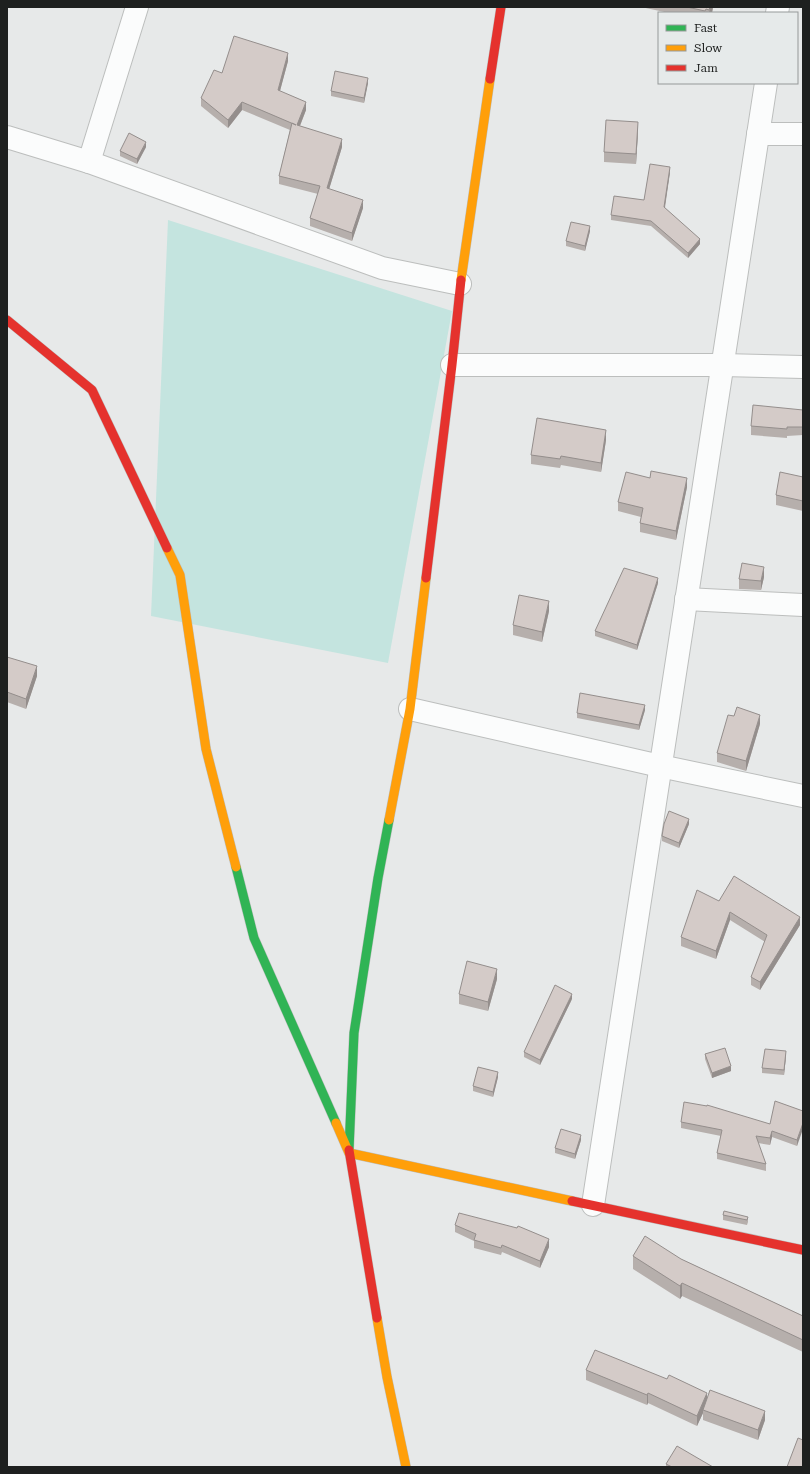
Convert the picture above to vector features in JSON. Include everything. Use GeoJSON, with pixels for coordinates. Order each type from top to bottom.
{"type":"FeatureCollection","features":[{"type":"Feature","properties":{"kind":"main road"},"geometry":{"type":"LineString","coordinates":[[406,1467],[387,1377],[349,1153],[354,1033],[378,878],[410,709],[452,365],[460,284],[501,7]]}},
{"type":"Feature","properties":{"kind":"main road"},"geometry":{"type":"LineString","coordinates":[[7,320],[92,390],[180,575],[206,749],[254,938],[349,1153]]}},
{"type":"Feature","properties":{"kind":"main road"},"geometry":{"type":"LineString","coordinates":[[349,1153],[803,1250]]}},
{"type":"Feature","properties":{"kind":"street"},"geometry":{"type":"LineString","coordinates":[[89,162],[137,7]]}},
{"type":"Feature","properties":{"kind":"street"},"geometry":{"type":"LineString","coordinates":[[592,1205],[766,84]]}},
{"type":"Feature","properties":{"kind":"street"},"geometry":{"type":"LineString","coordinates":[[758,134],[803,134]]}},
{"type":"Feature","properties":{"kind":"street"},"geometry":{"type":"LineString","coordinates":[[7,137],[89,162],[382,268],[460,284]]}},
{"type":"Feature","properties":{"kind":"street"},"geometry":{"type":"LineString","coordinates":[[452,365],[722,365],[803,367]]}},
{"type":"Feature","properties":{"kind":"street"},"geometry":{"type":"LineString","coordinates":[[686,599],[803,605]]}},
{"type":"Feature","properties":{"kind":"street"},"geometry":{"type":"LineString","coordinates":[[410,709],[660,766],[803,796]]}},
{"type":"Feature","properties":{"kind":"green space"},"geometry":{"type":"Polygon","coordinates":[[[168,220],[452,311],[388,663],[151,616],[168,220]]]}},
{"type":"Feature","properties":{"kind":"building"},"geometry":{"type":"Polygon","coordinates":[[[687,7],[710,7],[709,10],[706,9],[705,11],[687,7]]]}},
{"type":"Feature","properties":{"kind":"building"},"geometry":{"type":"Polygon","coordinates":[[[234,36],[288,53],[278,90],[306,102],[297,125],[342,139],[327,188],[363,200],[352,233],[310,218],[320,186],[279,176],[292,123],[242,102],[228,120],[201,98],[214,70],[222,73],[234,36]]]}},
{"type":"Feature","properties":{"kind":"building"},"geometry":{"type":"Polygon","coordinates":[[[335,71],[368,78],[364,98],[331,91],[335,71]]]}},
{"type":"Feature","properties":{"kind":"building"},"geometry":{"type":"Polygon","coordinates":[[[606,120],[638,122],[636,154],[604,152],[606,120]]]}},
{"type":"Feature","properties":{"kind":"building"},"geometry":{"type":"Polygon","coordinates":[[[129,133],[146,142],[137,159],[120,151],[129,133]]]}},
{"type":"Feature","properties":{"kind":"building"},"geometry":{"type":"Polygon","coordinates":[[[650,164],[670,167],[664,207],[700,239],[688,253],[651,221],[611,215],[614,196],[644,200],[650,164]]]}},
{"type":"Feature","properties":{"kind":"building"},"geometry":{"type":"Polygon","coordinates":[[[571,222],[590,226],[585,246],[566,241],[571,222]]]}},
{"type":"Feature","properties":{"kind":"building"},"geometry":{"type":"Polygon","coordinates":[[[753,405],[803,410],[803,427],[787,427],[787,429],[751,426],[753,405]]]}},
{"type":"Feature","properties":{"kind":"building"},"geometry":{"type":"Polygon","coordinates":[[[537,418],[606,430],[601,463],[561,456],[560,459],[531,455],[537,418]]]}},
{"type":"Feature","properties":{"kind":"building"},"geometry":{"type":"Polygon","coordinates":[[[651,471],[687,478],[676,531],[640,523],[643,508],[618,502],[626,472],[650,478],[651,471]]]}},
{"type":"Feature","properties":{"kind":"building"},"geometry":{"type":"Polygon","coordinates":[[[780,472],[803,477],[803,501],[776,495],[780,472]]]}},
{"type":"Feature","properties":{"kind":"building"},"geometry":{"type":"Polygon","coordinates":[[[742,563],[764,567],[761,581],[739,579],[742,563]]]}},
{"type":"Feature","properties":{"kind":"building"},"geometry":{"type":"Polygon","coordinates":[[[624,568],[658,578],[637,645],[595,631],[624,568]]]}},
{"type":"Feature","properties":{"kind":"building"},"geometry":{"type":"Polygon","coordinates":[[[519,595],[549,601],[542,632],[513,625],[519,595]]]}},
{"type":"Feature","properties":{"kind":"building"},"geometry":{"type":"Polygon","coordinates":[[[7,657],[37,666],[26,699],[7,692],[7,657]]]}},
{"type":"Feature","properties":{"kind":"building"},"geometry":{"type":"Polygon","coordinates":[[[580,693],[645,705],[639,725],[577,713],[580,693]]]}},
{"type":"Feature","properties":{"kind":"building"},"geometry":{"type":"Polygon","coordinates":[[[737,707],[760,715],[746,761],[717,753],[728,715],[734,716],[737,707]]]}},
{"type":"Feature","properties":{"kind":"building"},"geometry":{"type":"Polygon","coordinates":[[[669,811],[689,819],[679,843],[662,836],[664,824],[669,811]]]}},
{"type":"Feature","properties":{"kind":"building"},"geometry":{"type":"Polygon","coordinates":[[[734,876],[800,917],[760,982],[751,977],[767,935],[730,912],[716,951],[681,937],[697,890],[719,901],[734,876]]]}},
{"type":"Feature","properties":{"kind":"building"},"geometry":{"type":"Polygon","coordinates":[[[467,961],[497,969],[488,1002],[459,994],[467,961]]]}},
{"type":"Feature","properties":{"kind":"building"},"geometry":{"type":"Polygon","coordinates":[[[555,985],[572,994],[540,1060],[524,1052],[555,985]]]}},
{"type":"Feature","properties":{"kind":"building"},"geometry":{"type":"Polygon","coordinates":[[[725,1048],[731,1066],[712,1073],[705,1054],[725,1048]]]}},
{"type":"Feature","properties":{"kind":"building"},"geometry":{"type":"Polygon","coordinates":[[[765,1049],[786,1051],[784,1070],[762,1068],[765,1049]]]}},
{"type":"Feature","properties":{"kind":"building"},"geometry":{"type":"Polygon","coordinates":[[[478,1067],[498,1072],[493,1092],[473,1086],[478,1067]]]}},
{"type":"Feature","properties":{"kind":"building"},"geometry":{"type":"Polygon","coordinates":[[[775,1101],[803,1111],[803,1123],[797,1140],[772,1131],[770,1138],[756,1136],[766,1164],[717,1153],[722,1130],[681,1122],[684,1102],[707,1105],[770,1124],[775,1101]]]}},
{"type":"Feature","properties":{"kind":"building"},"geometry":{"type":"Polygon","coordinates":[[[561,1129],[581,1135],[575,1154],[555,1148],[561,1129]]]}},
{"type":"Feature","properties":{"kind":"building"},"geometry":{"type":"Polygon","coordinates":[[[724,1211],[748,1217],[747,1220],[723,1215],[724,1211]]]}},
{"type":"Feature","properties":{"kind":"building"},"geometry":{"type":"Polygon","coordinates":[[[459,1213],[517,1228],[518,1226],[549,1239],[540,1261],[502,1245],[501,1248],[474,1240],[476,1234],[455,1225],[459,1213]]]}},
{"type":"Feature","properties":{"kind":"building"},"geometry":{"type":"Polygon","coordinates":[[[645,1236],[681,1259],[803,1316],[803,1340],[682,1283],[680,1286],[633,1256],[645,1236]]]}},
{"type":"Feature","properties":{"kind":"building"},"geometry":{"type":"Polygon","coordinates":[[[595,1350],[667,1379],[669,1375],[707,1393],[697,1416],[648,1393],[647,1395],[586,1370],[595,1350]]]}},
{"type":"Feature","properties":{"kind":"building"},"geometry":{"type":"Polygon","coordinates":[[[710,1390],[765,1411],[758,1430],[703,1410],[710,1390]]]}},
{"type":"Feature","properties":{"kind":"building"},"geometry":{"type":"Polygon","coordinates":[[[798,1438],[803,1440],[803,1467],[787,1467],[798,1438]]]}},
{"type":"Feature","properties":{"kind":"building"},"geometry":{"type":"Polygon","coordinates":[[[677,1446],[713,1467],[672,1467],[666,1464],[677,1446]]]}},
{"type":"Feature","properties":{"kind":"traffic: fast"},"geometry":{"type":"LineString","coordinates":[[349,1150],[354,1033],[378,878],[389,820]]}},
{"type":"Feature","properties":{"kind":"traffic: fast"},"geometry":{"type":"LineString","coordinates":[[236,867],[254,938],[336,1123]]}},
{"type":"Feature","properties":{"kind":"traffic: slow"},"geometry":{"type":"LineString","coordinates":[[461,280],[490,79]]}},
{"type":"Feature","properties":{"kind":"traffic: slow"},"geometry":{"type":"LineString","coordinates":[[167,548],[180,575],[206,749],[236,867]]}},
{"type":"Feature","properties":{"kind":"traffic: slow"},"geometry":{"type":"LineString","coordinates":[[389,820],[410,709],[426,578]]}},
{"type":"Feature","properties":{"kind":"traffic: slow"},"geometry":{"type":"LineString","coordinates":[[336,1123],[349,1153],[572,1201]]}},
{"type":"Feature","properties":{"kind":"traffic: slow"},"geometry":{"type":"LineString","coordinates":[[377,1318],[387,1377],[406,1467]]}},
{"type":"Feature","properties":{"kind":"traffic: jam"},"geometry":{"type":"LineString","coordinates":[[490,79],[501,7]]}},
{"type":"Feature","properties":{"kind":"traffic: jam"},"geometry":{"type":"LineString","coordinates":[[426,578],[461,280]]}},
{"type":"Feature","properties":{"kind":"traffic: jam"},"geometry":{"type":"LineString","coordinates":[[7,320],[92,390],[167,548]]}},
{"type":"Feature","properties":{"kind":"traffic: jam"},"geometry":{"type":"LineString","coordinates":[[349,1150],[377,1318]]}},
{"type":"Feature","properties":{"kind":"traffic: jam"},"geometry":{"type":"LineString","coordinates":[[572,1201],[803,1250]]}}]}
